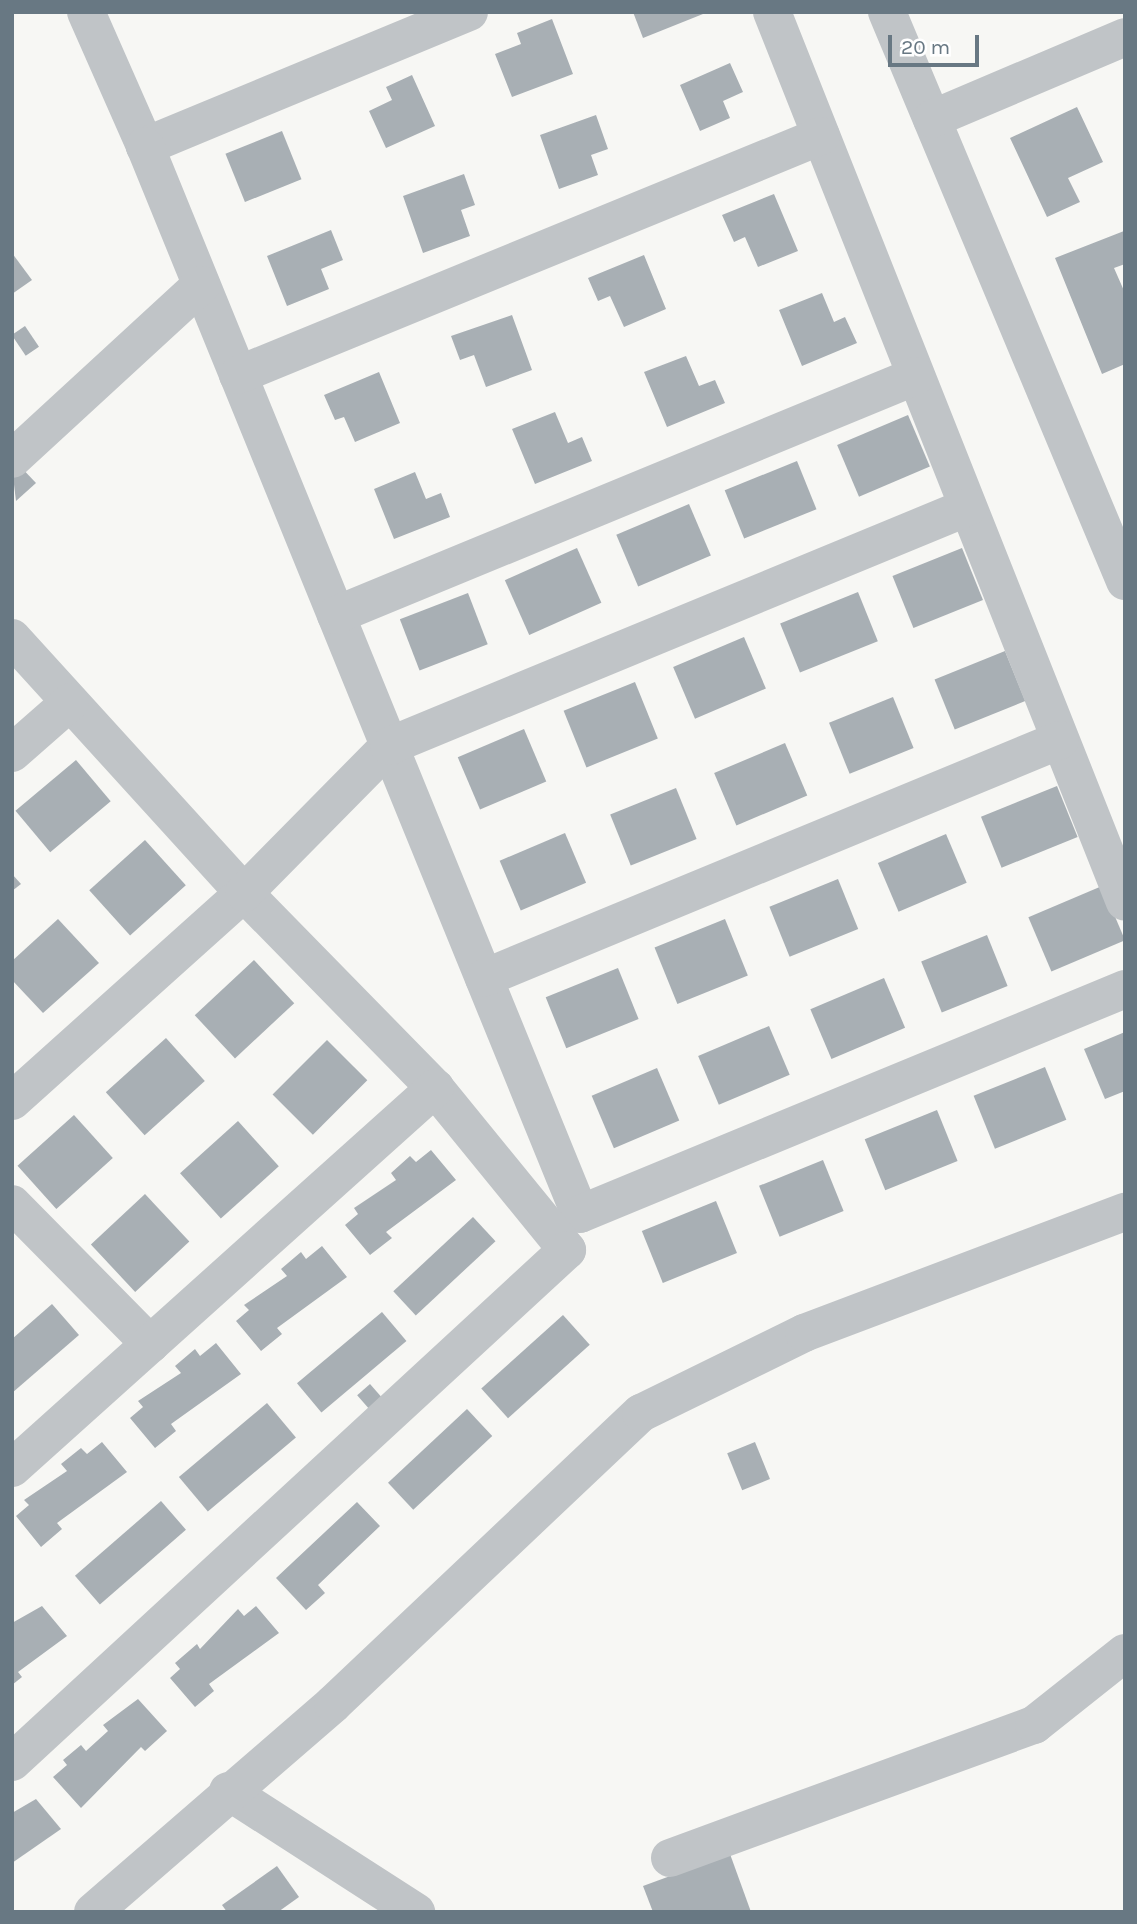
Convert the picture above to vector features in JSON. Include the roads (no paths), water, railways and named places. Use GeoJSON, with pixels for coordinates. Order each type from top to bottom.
{"type":"FeatureCollection","features":[{"type":"Feature","properties":{"kind":"street"},"geometry":{"type":"LineString","coordinates":[[12,1762],[567,1250],[580,1214],[145,146],[86,12]]}},
{"type":"Feature","properties":{"kind":"street"},"geometry":{"type":"LineString","coordinates":[[145,146],[469,12]]}},
{"type":"Feature","properties":{"kind":"street"},"geometry":{"type":"LineString","coordinates":[[772,12],[1125,902]]}},
{"type":"Feature","properties":{"kind":"street"},"geometry":{"type":"LineString","coordinates":[[887,12],[1125,581]]}},
{"type":"Feature","properties":{"kind":"street"},"geometry":{"type":"LineString","coordinates":[[932,119],[1125,37]]}},
{"type":"Feature","properties":{"kind":"street"},"geometry":{"type":"LineString","coordinates":[[238,375],[821,136]]}},
{"type":"Feature","properties":{"kind":"street"},"geometry":{"type":"LineString","coordinates":[[12,458],[201,285]]}},
{"type":"Feature","properties":{"kind":"street"},"geometry":{"type":"LineString","coordinates":[[336,615],[916,376]]}},
{"type":"Feature","properties":{"kind":"street"},"geometry":{"type":"LineString","coordinates":[[12,1101],[244,893],[389,746],[968,508]]}},
{"type":"Feature","properties":{"kind":"street"},"geometry":{"type":"LineString","coordinates":[[12,638],[244,893],[435,1088],[567,1250]]}},
{"type":"Feature","properties":{"kind":"street"},"geometry":{"type":"LineString","coordinates":[[12,754],[70,702]]}},
{"type":"Feature","properties":{"kind":"street"},"geometry":{"type":"LineString","coordinates":[[484,978],[1060,740]]}},
{"type":"Feature","properties":{"kind":"street"},"geometry":{"type":"LineString","coordinates":[[580,1214],[1125,989]]}},
{"type":"Feature","properties":{"kind":"street"},"geometry":{"type":"LineString","coordinates":[[12,1468],[435,1088]]}},
{"type":"Feature","properties":{"kind":"street"},"geometry":{"type":"LineString","coordinates":[[12,1204],[150,1343]]}},
{"type":"Feature","properties":{"kind":"street"},"geometry":{"type":"LineString","coordinates":[[93,1912],[228,1791],[333,1704],[641,1413],[804,1334],[1125,1212]]}},
{"type":"Feature","properties":{"kind":"street"},"geometry":{"type":"LineString","coordinates":[[670,1858],[1034,1725],[1125,1653]]}},
{"type":"Feature","properties":{"kind":"street"},"geometry":{"type":"LineString","coordinates":[[228,1791],[408,1909]]}}]}
